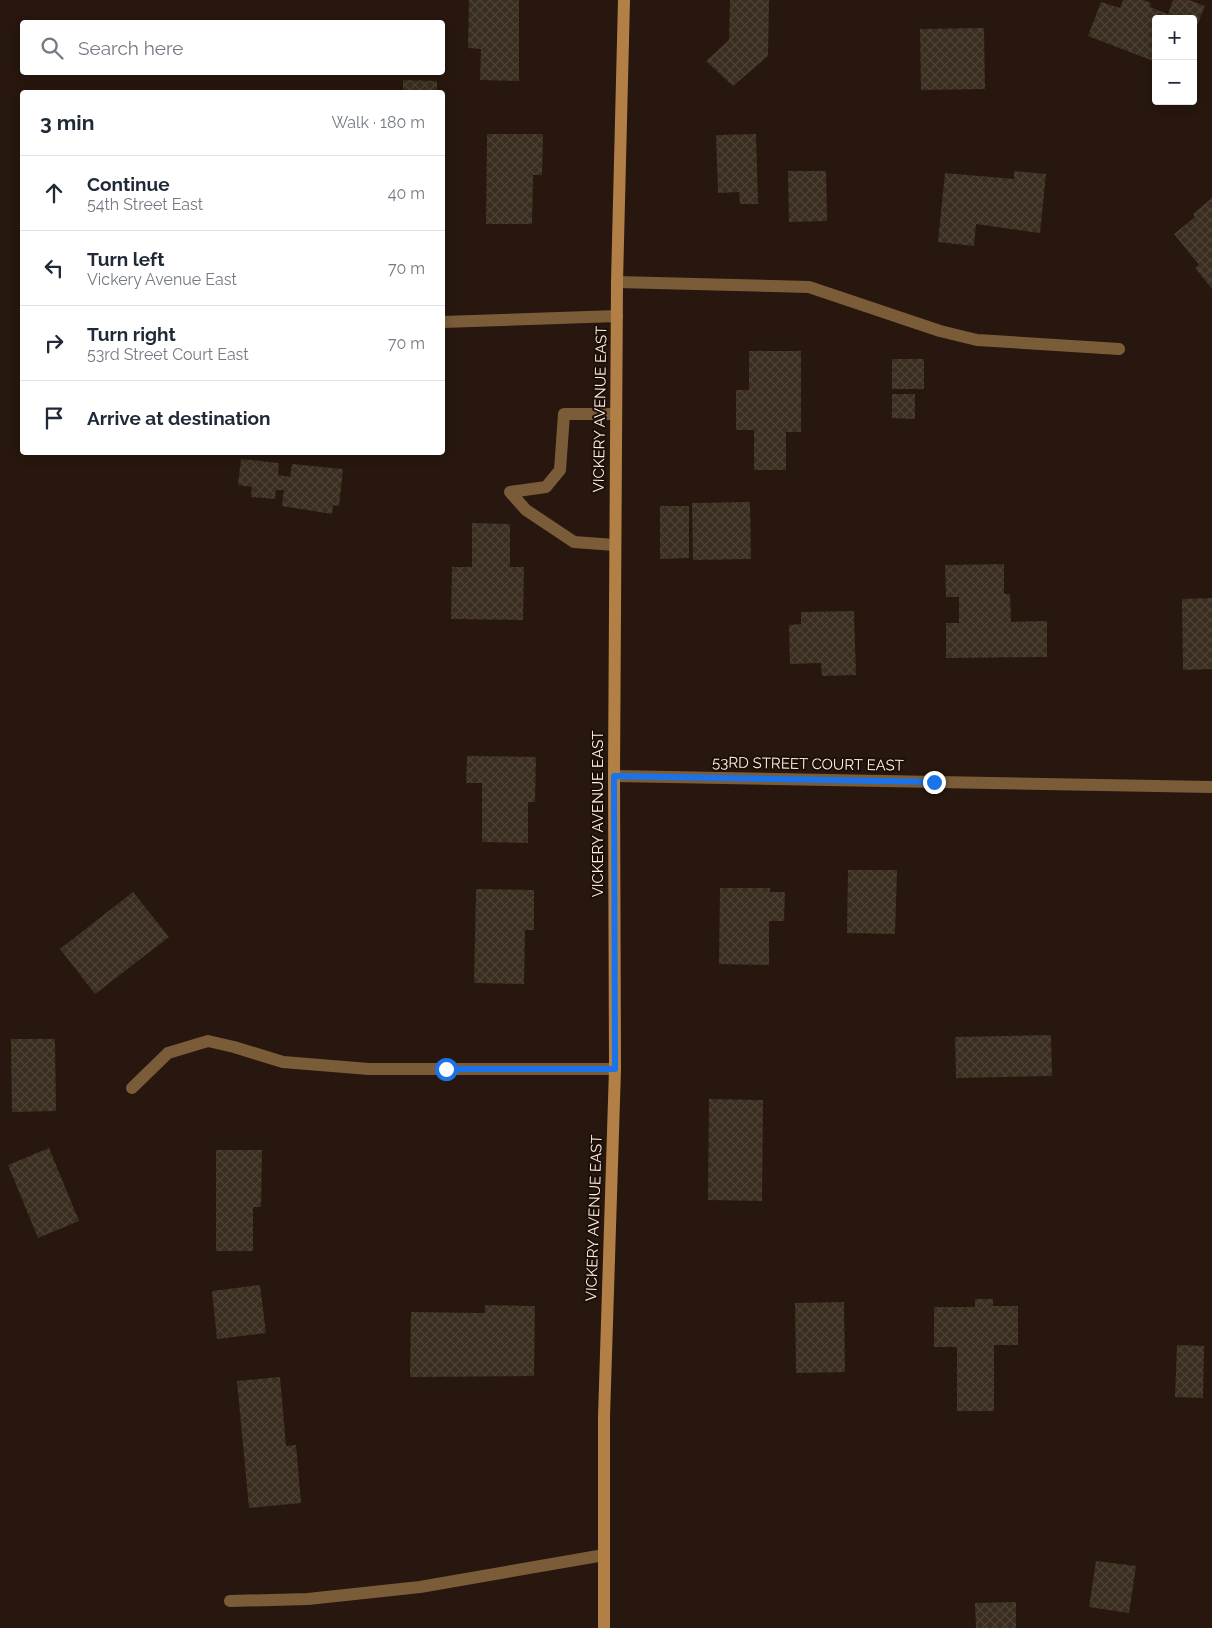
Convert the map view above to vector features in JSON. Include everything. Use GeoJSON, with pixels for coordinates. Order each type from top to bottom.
{"type":"FeatureCollection","features":[{"type":"Feature","properties":{"kind":"street","name":"VICKERY AVENUE EAST"},"geometry":{"type":"LineString","coordinates":[[604,1628],[604,1417],[615,1069],[614,776],[617,282],[624,0]]}},
{"type":"Feature","properties":{"kind":"street"},"geometry":{"type":"LineString","coordinates":[[617,282],[809,287],[940,331],[977,340],[1119,349]]}},
{"type":"Feature","properties":{"kind":"street"},"geometry":{"type":"LineString","coordinates":[[445,322],[617,316]]}},
{"type":"Feature","properties":{"kind":"street"},"geometry":{"type":"LineString","coordinates":[[615,545],[574,542],[526,510],[510,492],[546,487],[560,470],[564,414],[616,414]]}},
{"type":"Feature","properties":{"kind":"street","name":"53RD STREET COURT EAST"},"geometry":{"type":"LineString","coordinates":[[614,776],[1212,787]]}},
{"type":"Feature","properties":{"kind":"street"},"geometry":{"type":"LineString","coordinates":[[132,1088],[168,1053],[208,1041],[283,1062],[369,1069],[615,1069]]}},
{"type":"Feature","properties":{"kind":"street"},"geometry":{"type":"LineString","coordinates":[[230,1601],[308,1599],[420,1587],[604,1555]]}},
{"type":"Feature","properties":{"kind":"building"},"geometry":{"type":"Polygon","coordinates":[[[469,0],[519,0],[519,81],[480,80],[481,49],[468,48],[469,0]]]}},
{"type":"Feature","properties":{"kind":"building"},"geometry":{"type":"Polygon","coordinates":[[[730,0],[769,0],[768,56],[733,86],[706,61],[729,40],[730,0]]]}},
{"type":"Feature","properties":{"kind":"building"},"geometry":{"type":"Polygon","coordinates":[[[1123,0],[1143,0],[1151,3],[1150,7],[1168,14],[1173,0],[1189,0],[1205,6],[1197,26],[1197,15],[1152,15],[1152,60],[1088,36],[1101,2],[1120,8],[1123,0]]]}},
{"type":"Feature","properties":{"kind":"building"},"geometry":{"type":"Polygon","coordinates":[[[984,28],[985,89],[921,90],[920,29],[984,28]]]}},
{"type":"Feature","properties":{"kind":"building"},"geometry":{"type":"Polygon","coordinates":[[[403,80],[437,81],[437,90],[403,90],[403,80]]]}},
{"type":"Feature","properties":{"kind":"building"},"geometry":{"type":"Polygon","coordinates":[[[487,134],[543,134],[542,175],[533,175],[532,224],[486,224],[487,134]]]}},
{"type":"Feature","properties":{"kind":"building"},"geometry":{"type":"Polygon","coordinates":[[[756,134],[758,204],[740,204],[739,192],[718,193],[716,135],[756,134]]]}},
{"type":"Feature","properties":{"kind":"building"},"geometry":{"type":"Polygon","coordinates":[[[788,171],[826,171],[827,221],[789,222],[788,171]]]}},
{"type":"Feature","properties":{"kind":"building"},"geometry":{"type":"Polygon","coordinates":[[[1014,171],[1046,174],[1040,233],[976,224],[974,246],[938,242],[945,173],[1014,179],[1014,171]]]}},
{"type":"Feature","properties":{"kind":"building"},"geometry":{"type":"Polygon","coordinates":[[[1212,198],[1212,289],[1195,268],[1199,265],[1174,234],[1195,217],[1193,214],[1212,198]]]}},
{"type":"Feature","properties":{"kind":"building"},"geometry":{"type":"Polygon","coordinates":[[[749,351],[801,351],[801,432],[786,432],[786,470],[754,470],[754,430],[736,430],[736,390],[749,390],[749,351]]]}},
{"type":"Feature","properties":{"kind":"building"},"geometry":{"type":"Polygon","coordinates":[[[892,359],[924,359],[924,389],[892,389],[892,359]]]}},
{"type":"Feature","properties":{"kind":"building"},"geometry":{"type":"Polygon","coordinates":[[[892,394],[915,394],[915,419],[892,418],[892,394]]]}},
{"type":"Feature","properties":{"kind":"building"},"geometry":{"type":"Polygon","coordinates":[[[241,459],[279,463],[278,475],[290,477],[292,464],[343,469],[339,506],[333,505],[332,514],[282,506],[284,490],[276,490],[275,499],[251,497],[252,487],[238,485],[241,459]]]}},
{"type":"Feature","properties":{"kind":"building"},"geometry":{"type":"Polygon","coordinates":[[[750,502],[751,559],[693,560],[692,503],[750,502]]]}},
{"type":"Feature","properties":{"kind":"building"},"geometry":{"type":"Polygon","coordinates":[[[660,506],[689,506],[689,558],[660,559],[660,506]]]}},
{"type":"Feature","properties":{"kind":"building"},"geometry":{"type":"Polygon","coordinates":[[[472,523],[510,524],[510,567],[524,567],[523,620],[451,619],[452,567],[472,567],[472,523]]]}},
{"type":"Feature","properties":{"kind":"building"},"geometry":{"type":"Polygon","coordinates":[[[1004,564],[1004,594],[1010,594],[1011,622],[1047,621],[1047,657],[946,658],[946,623],[959,623],[959,597],[946,597],[945,565],[1004,564]]]}},
{"type":"Feature","properties":{"kind":"building"},"geometry":{"type":"Polygon","coordinates":[[[1212,598],[1212,669],[1183,670],[1182,599],[1212,598]]]}},
{"type":"Feature","properties":{"kind":"building"},"geometry":{"type":"Polygon","coordinates":[[[854,611],[856,675],[822,676],[821,663],[790,664],[789,625],[801,624],[801,612],[854,611]]]}},
{"type":"Feature","properties":{"kind":"building"},"geometry":{"type":"Polygon","coordinates":[[[467,756],[536,757],[535,802],[528,802],[528,843],[482,842],[482,783],[466,783],[467,756]]]}},
{"type":"Feature","properties":{"kind":"building"},"geometry":{"type":"Polygon","coordinates":[[[848,870],[897,870],[895,934],[847,933],[848,870]]]}},
{"type":"Feature","properties":{"kind":"building"},"geometry":{"type":"Polygon","coordinates":[[[720,888],[770,888],[770,892],[785,892],[784,921],[769,921],[769,965],[719,964],[720,888]]]}},
{"type":"Feature","properties":{"kind":"building"},"geometry":{"type":"Polygon","coordinates":[[[476,889],[534,890],[534,930],[525,930],[524,984],[474,983],[476,889]]]}},
{"type":"Feature","properties":{"kind":"building"},"geometry":{"type":"Polygon","coordinates":[[[133,892],[169,937],[95,994],[60,949],[133,892]]]}},
{"type":"Feature","properties":{"kind":"building"},"geometry":{"type":"Polygon","coordinates":[[[1051,1035],[1052,1076],[956,1078],[955,1037],[1051,1035]]]}},
{"type":"Feature","properties":{"kind":"building"},"geometry":{"type":"Polygon","coordinates":[[[11,1039],[55,1039],[56,1111],[12,1112],[11,1039]]]}},
{"type":"Feature","properties":{"kind":"building"},"geometry":{"type":"Polygon","coordinates":[[[709,1099],[763,1100],[762,1201],[708,1200],[709,1099]]]}},
{"type":"Feature","properties":{"kind":"building"},"geometry":{"type":"Polygon","coordinates":[[[49,1148],[79,1221],[38,1238],[8,1165],[49,1148]]]}},
{"type":"Feature","properties":{"kind":"building"},"geometry":{"type":"Polygon","coordinates":[[[216,1150],[262,1150],[261,1207],[253,1207],[253,1251],[216,1251],[216,1150]]]}},
{"type":"Feature","properties":{"kind":"building"},"geometry":{"type":"Polygon","coordinates":[[[260,1285],[266,1333],[217,1339],[212,1291],[260,1285]]]}},
{"type":"Feature","properties":{"kind":"building"},"geometry":{"type":"Polygon","coordinates":[[[975,1299],[993,1299],[993,1306],[1018,1306],[1018,1345],[994,1345],[994,1411],[957,1411],[957,1347],[934,1347],[934,1307],[975,1307],[975,1299]]]}},
{"type":"Feature","properties":{"kind":"building"},"geometry":{"type":"Polygon","coordinates":[[[844,1302],[845,1372],[796,1373],[795,1303],[844,1302]]]}},
{"type":"Feature","properties":{"kind":"building"},"geometry":{"type":"Polygon","coordinates":[[[485,1305],[535,1306],[534,1376],[410,1377],[411,1312],[485,1313],[485,1305]]]}},
{"type":"Feature","properties":{"kind":"building"},"geometry":{"type":"Polygon","coordinates":[[[1177,1345],[1204,1346],[1203,1398],[1175,1397],[1177,1345]]]}},
{"type":"Feature","properties":{"kind":"building"},"geometry":{"type":"Polygon","coordinates":[[[280,1377],[286,1446],[296,1445],[301,1503],[249,1508],[237,1381],[280,1377]]]}},
{"type":"Feature","properties":{"kind":"building"},"geometry":{"type":"Polygon","coordinates":[[[1096,1561],[1136,1566],[1129,1613],[1089,1607],[1096,1561]]]}},
{"type":"Feature","properties":{"kind":"building"},"geometry":{"type":"Polygon","coordinates":[[[1016,1602],[1016,1628],[976,1628],[975,1603],[1016,1602]]]}},
{"type":"Feature","properties":{"kind":"route"},"geometry":{"type":"LineString","coordinates":[[446,1069],[615,1069],[614,776],[934,782]]}}]}
